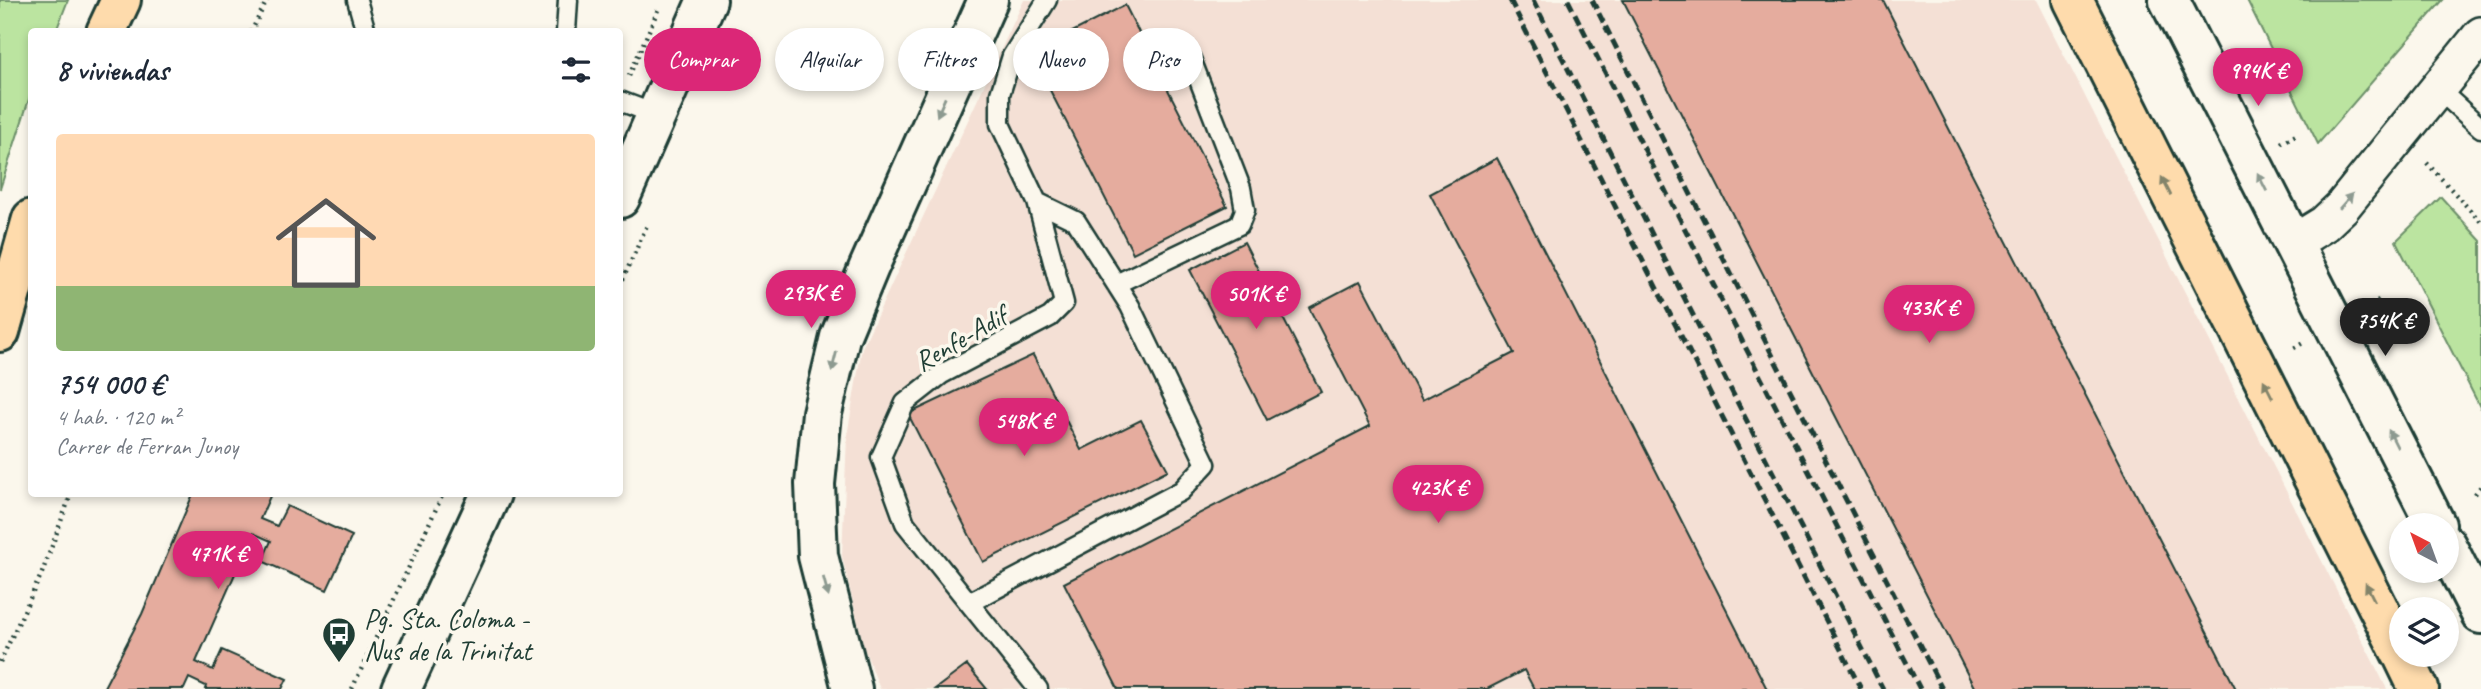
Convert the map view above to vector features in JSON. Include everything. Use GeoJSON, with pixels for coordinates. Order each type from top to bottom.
{"type":"FeatureCollection","features":[{"type":"Feature","properties":{"kind":"highway"},"geometry":{"type":"LineString","coordinates":[[108,28],[121,0]]}},
{"type":"Feature","properties":{"kind":"highway"},"geometry":{"type":"LineString","coordinates":[[2073,0],[2389,630]]}},
{"type":"Feature","properties":{"kind":"highway"},"geometry":{"type":"LineString","coordinates":[[0,332],[28,233]]}},
{"type":"Feature","properties":{"kind":"highway"},"geometry":{"type":"LineString","coordinates":[[2408,667],[2419,689]]}},
{"type":"Feature","properties":{"kind":"main road"},"geometry":{"type":"LineString","coordinates":[[623,184],[627,165],[657,115],[707,0]]}},
{"type":"Feature","properties":{"kind":"main road"},"geometry":{"type":"LineString","coordinates":[[852,689],[818,556],[815,484],[822,413],[840,337],[988,0]]}},
{"type":"Feature","properties":{"kind":"main road"},"geometry":{"type":"LineString","coordinates":[[2169,0],[2430,513]]}},
{"type":"Feature","properties":{"kind":"main road"},"geometry":{"type":"LineString","coordinates":[[401,689],[490,497]]}},
{"type":"Feature","properties":{"kind":"main road"},"geometry":{"type":"LineString","coordinates":[[2459,571],[2481,614]]}},
{"type":"Feature","properties":{"kind":"street"},"geometry":{"type":"LineString","coordinates":[[2293,243],[2324,224],[2342,207],[2481,35]]}},
{"type":"Feature","properties":{"kind":"lane"},"geometry":{"type":"LineString","coordinates":[[357,0],[365,28]]}},
{"type":"Feature","properties":{"kind":"lane"},"geometry":{"type":"LineString","coordinates":[[566,28],[568,0]]}},
{"type":"Feature","properties":{"kind":"lane"},"geometry":{"type":"LineString","coordinates":[[970,603],[1181,491],[1206,464],[1130,306],[1076,221],[1037,202],[1000,124],[1000,94],[1012,56],[1046,0]]}},
{"type":"Feature","properties":{"kind":"lane"},"geometry":{"type":"LineString","coordinates":[[2438,89],[2481,128]]}},
{"type":"Feature","properties":{"kind":"lane"},"geometry":{"type":"LineString","coordinates":[[1116,284],[1239,225],[1245,209],[1241,188],[1203,90]]}},
{"type":"Feature","properties":{"kind":"lane"},"geometry":{"type":"LineString","coordinates":[[623,102],[657,115]]}},
{"type":"Feature","properties":{"kind":"lane","name":"Renfe-Adif"},"geometry":{"type":"LineString","coordinates":[[1037,202],[1064,303],[1049,317],[942,374],[905,403],[881,457],[905,523],[1038,689]]}},
{"type":"Feature","properties":{"kind":"path"},"geometry":{"type":"LineString","coordinates":[[253,28],[267,0]]}},
{"type":"Feature","properties":{"kind":"path"},"geometry":{"type":"LineString","coordinates":[[629,76],[663,0]]}},
{"type":"Feature","properties":{"kind":"path"},"geometry":{"type":"LineString","coordinates":[[2427,163],[2481,222]]}},
{"type":"Feature","properties":{"kind":"path"},"geometry":{"type":"LineString","coordinates":[[2475,494],[2481,486]]}},
{"type":"Feature","properties":{"kind":"path"},"geometry":{"type":"LineString","coordinates":[[0,662],[41,573],[70,497]]}},
{"type":"Feature","properties":{"kind":"path"},"geometry":{"type":"LineString","coordinates":[[352,689],[442,497]]}},
{"type":"Feature","properties":{"kind":"shaded area"},"geometry":{"type":"Polygon","coordinates":[[[1024,0],[2036,0],[2387,689],[880,689],[864,648],[842,556],[847,436],[862,348],[982,91],[999,91],[999,54],[1024,0]]]}},
{"type":"Feature","properties":{"kind":"green space"},"geometry":{"type":"Polygon","coordinates":[[[0,0],[68,0],[57,28],[28,28],[28,102],[0,189],[0,0]]]}},
{"type":"Feature","properties":{"kind":"green space"},"geometry":{"type":"Polygon","coordinates":[[[2247,0],[2443,0],[2318,144],[2247,0]]]}},
{"type":"Feature","properties":{"kind":"green space"},"geometry":{"type":"Polygon","coordinates":[[[2441,197],[2481,241],[2481,409],[2396,241],[2441,197]]]}},
{"type":"Feature","properties":{"kind":"building"},"geometry":{"type":"Polygon","coordinates":[[[1623,0],[1883,0],[2236,689],[1975,689],[1623,0]]]}},
{"type":"Feature","properties":{"kind":"building"},"geometry":{"type":"Polygon","coordinates":[[[1125,5],[1137,28],[1123,28],[1123,91],[1169,91],[1227,206],[1133,253],[1050,91],[1109,91],[1109,28],[1080,28],[1125,5]]]}},
{"type":"Feature","properties":{"kind":"building"},"geometry":{"type":"Polygon","coordinates":[[[1497,158],[1767,689],[1534,689],[1524,670],[1487,689],[1118,689],[1064,583],[1370,426],[1309,308],[1360,281],[1422,400],[1514,353],[1430,194],[1497,158]]]}},
{"type":"Feature","properties":{"kind":"building"},"geometry":{"type":"Polygon","coordinates":[[[1244,242],[1321,392],[1267,420],[1190,270],[1244,242]]]}},
{"type":"Feature","properties":{"kind":"building"},"geometry":{"type":"Polygon","coordinates":[[[1033,355],[1081,450],[1141,420],[1168,470],[983,562],[908,414],[1033,355]]]}},
{"type":"Feature","properties":{"kind":"building"},"geometry":{"type":"Polygon","coordinates":[[[192,497],[270,497],[260,519],[277,526],[287,506],[352,536],[327,590],[262,561],[271,541],[253,533],[196,662],[213,670],[222,650],[287,679],[282,689],[205,689],[206,686],[189,678],[184,689],[103,689],[142,614],[192,497]]]}},
{"type":"Feature","properties":{"kind":"building"},"geometry":{"type":"Polygon","coordinates":[[[967,665],[987,689],[935,689],[967,665]]]}},
{"type":"Feature","properties":{"kind":"railway"},"geometry":{"type":"LineString","coordinates":[[1510,0],[1861,689]]}},
{"type":"Feature","properties":{"kind":"railway"},"geometry":{"type":"LineString","coordinates":[[1533,0],[1883,689]]}},
{"type":"Feature","properties":{"kind":"railway"},"geometry":{"type":"LineString","coordinates":[[1568,0],[1920,689]]}},
{"type":"Feature","properties":{"kind":"railway"},"geometry":{"type":"LineString","coordinates":[[1592,0],[1942,689]]}},
{"type":"Feature","properties":{"kind":"place","name":"Pg. Sta. Coloma - Nus de la Trinitat"},"geometry":{"type":"Point","coordinates":[339,664]}}]}
